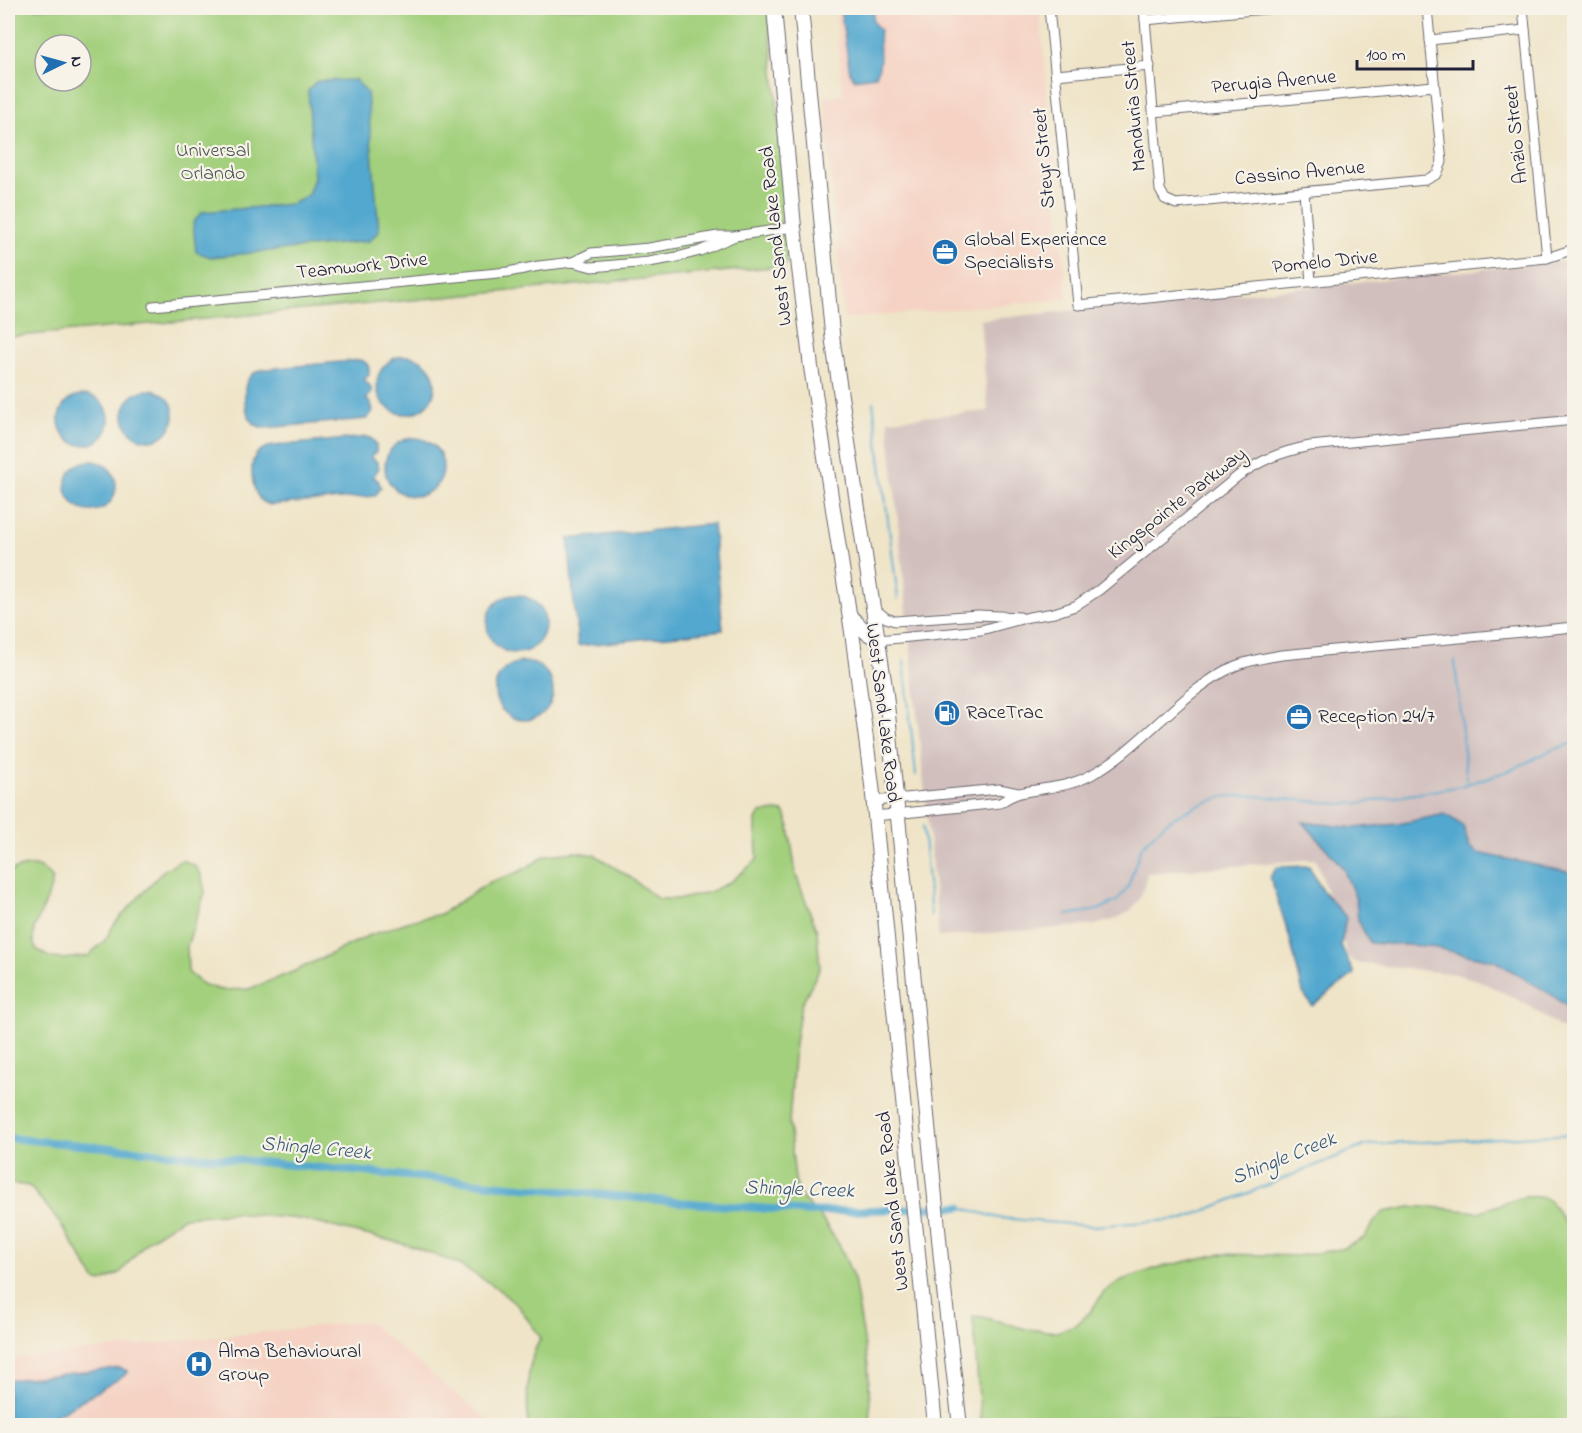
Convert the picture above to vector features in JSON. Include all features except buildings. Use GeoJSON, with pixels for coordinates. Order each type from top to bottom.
{"type":"FeatureCollection","features":[{"type":"Feature","properties":{"kind":"main road","name":"West Sand Lake Road"},"geometry":{"type":"LineString","coordinates":[[774,8],[794,227],[819,424],[849,614],[874,801],[935,1425]]}},
{"type":"Feature","properties":{"kind":"main road","name":"West Sand Lake Road"},"geometry":{"type":"LineString","coordinates":[[801,8],[832,333],[875,609],[899,814],[939,1242],[960,1425]]}},
{"type":"Feature","properties":{"kind":"main road"},"geometry":{"type":"LineString","coordinates":[[849,614],[861,629],[879,640]]}},
{"type":"Feature","properties":{"kind":"street","name":"Steyr Street"},"geometry":{"type":"LineString","coordinates":[[1049,8],[1078,305]]}},
{"type":"Feature","properties":{"kind":"street","name":"Manduria Street"},"geometry":{"type":"LineString","coordinates":[[1144,8],[1161,190],[1165,199]]}},
{"type":"Feature","properties":{"kind":"street"},"geometry":{"type":"LineString","coordinates":[[1145,20],[1276,8]]}},
{"type":"Feature","properties":{"kind":"street"},"geometry":{"type":"LineString","coordinates":[[1427,8],[1434,86]]}},
{"type":"Feature","properties":{"kind":"street","name":"Anzio Street"},"geometry":{"type":"LineString","coordinates":[[1523,8],[1547,258]]}},
{"type":"Feature","properties":{"kind":"street"},"geometry":{"type":"LineString","coordinates":[[1430,40],[1525,30]]}},
{"type":"Feature","properties":{"kind":"street"},"geometry":{"type":"LineString","coordinates":[[1056,75],[1150,66]]}},
{"type":"Feature","properties":{"kind":"street","name":"Perugia Avenue"},"geometry":{"type":"LineString","coordinates":[[1154,112],[1434,86]]}},
{"type":"Feature","properties":{"kind":"street","name":"Cassino Avenue"},"geometry":{"type":"LineString","coordinates":[[1165,199],[1176,204],[1426,180],[1437,174],[1442,162],[1434,86]]}},
{"type":"Feature","properties":{"kind":"street"},"geometry":{"type":"LineString","coordinates":[[1304,192],[1311,282]]}},
{"type":"Feature","properties":{"kind":"street","name":"Teamwork Drive"},"geometry":{"type":"LineString","coordinates":[[153,306],[508,272],[573,262],[591,253],[649,248],[718,236],[735,236],[794,227]]}},
{"type":"Feature","properties":{"kind":"street","name":"Teamwork Drive"},"geometry":{"type":"LineString","coordinates":[[573,262],[592,267],[677,258],[735,236]]}},
{"type":"Feature","properties":{"kind":"street","name":"Pomelo Drive"},"geometry":{"type":"LineString","coordinates":[[1078,305],[1547,258],[1575,249]]}},
{"type":"Feature","properties":{"kind":"street","name":"Kingspointe Parkway"},"geometry":{"type":"LineString","coordinates":[[879,640],[981,630],[1075,606],[1099,590],[1238,476],[1261,460],[1283,452],[1310,446],[1575,420]]}},
{"type":"Feature","properties":{"kind":"street","name":"Kingspointe Parkway"},"geometry":{"type":"LineString","coordinates":[[875,609],[886,618],[895,621],[978,615],[1029,618]]}},
{"type":"Feature","properties":{"kind":"street"},"geometry":{"type":"LineString","coordinates":[[875,816],[1000,803],[1018,794],[1070,785],[1111,761],[1209,681],[1234,667],[1258,659],[1575,627]]}},
{"type":"Feature","properties":{"kind":"street"},"geometry":{"type":"LineString","coordinates":[[874,801],[999,789],[1018,794]]}},
{"type":"Feature","properties":{"kind":"street"},"geometry":{"type":"LineString","coordinates":[[966,792],[967,807]]}},
{"type":"Feature","properties":{"kind":"shaded area"},"geometry":{"type":"Polygon","coordinates":[[[835,8],[1039,8],[1067,299],[844,319],[824,97],[843,95],[835,8]]]}},
{"type":"Feature","properties":{"kind":"shaded area"},"geometry":{"type":"Polygon","coordinates":[[[1574,260],[1574,1037],[1526,1004],[1478,980],[1455,974],[1357,963],[1352,960],[1348,955],[1316,859],[1147,873],[1139,900],[1130,911],[1116,919],[1095,925],[939,937],[888,420],[988,411],[980,320],[1574,260]]]}},
{"type":"Feature","properties":{"kind":"shaded area"},"geometry":{"type":"Polygon","coordinates":[[[367,1321],[494,1425],[8,1425],[8,1359],[367,1321]]]}},
{"type":"Feature","properties":{"kind":"green space","name":"Universal Orlando"},"geometry":{"type":"Polygon","coordinates":[[[8,8],[768,8],[788,217],[783,222],[770,224],[771,235],[787,235],[787,262],[784,266],[8,337],[8,8]]]}},
{"type":"Feature","properties":{"kind":"green space"},"geometry":{"type":"Polygon","coordinates":[[[784,812],[788,820],[796,875],[817,931],[820,968],[801,1005],[795,1043],[789,1123],[795,1179],[800,1196],[820,1216],[840,1246],[854,1279],[868,1365],[871,1425],[528,1425],[527,1391],[530,1369],[541,1338],[519,1307],[493,1285],[456,1263],[408,1245],[300,1219],[234,1213],[184,1217],[147,1241],[120,1273],[101,1282],[95,1280],[64,1229],[29,1186],[8,1183],[8,872],[32,866],[43,869],[53,879],[47,900],[34,928],[33,942],[36,949],[51,958],[63,959],[88,956],[105,940],[115,923],[164,870],[182,860],[195,866],[201,875],[205,892],[187,946],[188,972],[202,984],[221,990],[249,989],[295,971],[368,936],[410,921],[441,914],[490,882],[519,872],[547,855],[575,852],[595,855],[630,877],[658,899],[681,899],[710,892],[730,882],[757,860],[756,820],[760,813],[784,812]]]}},
{"type":"Feature","properties":{"kind":"green space"},"geometry":{"type":"Polygon","coordinates":[[[1523,1197],[1539,1197],[1548,1200],[1574,1231],[1574,1425],[981,1425],[973,1316],[1026,1329],[1057,1332],[1077,1324],[1090,1312],[1104,1292],[1122,1280],[1157,1268],[1219,1254],[1297,1256],[1341,1249],[1364,1238],[1376,1219],[1384,1212],[1410,1207],[1432,1207],[1478,1212],[1523,1197]]]}},
{"type":"Feature","properties":{"kind":"water"},"geometry":{"type":"Polygon","coordinates":[[[840,8],[875,8],[873,20],[880,30],[880,60],[875,76],[854,79],[850,73],[840,8]]]}},
{"type":"Feature","properties":{"kind":"water"},"geometry":{"type":"Polygon","coordinates":[[[356,80],[367,93],[379,231],[369,241],[211,257],[196,252],[193,223],[202,212],[292,204],[308,195],[314,178],[308,91],[317,81],[356,80]]]}},
{"type":"Feature","properties":{"kind":"water"},"geometry":{"type":"Polygon","coordinates":[[[400,356],[412,356],[422,360],[431,369],[435,391],[427,406],[412,414],[400,414],[390,410],[381,401],[377,391],[377,379],[381,369],[390,360],[400,356]]]}},
{"type":"Feature","properties":{"kind":"water"},"geometry":{"type":"Polygon","coordinates":[[[361,360],[369,368],[369,375],[364,380],[372,392],[366,400],[371,403],[373,411],[367,419],[264,428],[256,425],[249,417],[245,387],[252,374],[266,369],[361,360]]]}},
{"type":"Feature","properties":{"kind":"water"},"geometry":{"type":"Polygon","coordinates":[[[144,390],[154,390],[167,397],[174,410],[174,420],[167,433],[154,440],[144,440],[135,436],[128,429],[124,420],[124,410],[128,401],[135,394],[144,390]]]}},
{"type":"Feature","properties":{"kind":"water"},"geometry":{"type":"Polygon","coordinates":[[[79,395],[89,395],[102,402],[109,415],[109,425],[102,438],[89,445],[79,445],[70,441],[63,434],[59,425],[59,415],[63,406],[70,399],[79,395]]]}},
{"type":"Feature","properties":{"kind":"water"},"geometry":{"type":"Polygon","coordinates":[[[368,437],[376,445],[376,452],[371,457],[377,462],[379,468],[373,477],[378,480],[381,487],[375,496],[271,505],[259,498],[252,476],[254,459],[259,451],[273,446],[368,437]]]}},
{"type":"Feature","properties":{"kind":"water"},"geometry":{"type":"Polygon","coordinates":[[[408,438],[420,438],[430,442],[439,451],[443,473],[435,488],[420,496],[408,496],[398,492],[389,483],[385,473],[385,461],[389,451],[398,442],[408,438]]]}},
{"type":"Feature","properties":{"kind":"water"},"geometry":{"type":"Polygon","coordinates":[[[86,461],[96,461],[109,468],[116,481],[116,491],[109,504],[96,511],[86,511],[77,507],[70,500],[66,491],[66,481],[70,472],[77,465],[86,461]]]}},
{"type":"Feature","properties":{"kind":"water"},"geometry":{"type":"Polygon","coordinates":[[[713,524],[723,630],[578,646],[568,539],[713,524]]]}},
{"type":"Feature","properties":{"kind":"water"},"geometry":{"type":"Polygon","coordinates":[[[510,595],[522,595],[532,599],[541,608],[545,630],[537,645],[522,653],[510,653],[500,649],[491,640],[487,630],[487,618],[491,608],[500,599],[510,595]]]}},
{"type":"Feature","properties":{"kind":"water"},"geometry":{"type":"Polygon","coordinates":[[[518,662],[530,662],[540,666],[549,675],[553,697],[545,712],[530,720],[518,720],[508,716],[499,707],[495,697],[495,685],[499,675],[508,666],[518,662]]]}},
{"type":"Feature","properties":{"kind":"water"},"geometry":{"type":"Polygon","coordinates":[[[1445,814],[1463,826],[1469,846],[1478,853],[1574,873],[1574,1012],[1549,993],[1495,961],[1427,946],[1370,943],[1358,920],[1356,899],[1343,868],[1303,822],[1354,828],[1398,824],[1445,814]]]}},
{"type":"Feature","properties":{"kind":"water"},"geometry":{"type":"Polygon","coordinates":[[[1309,866],[1322,890],[1346,917],[1341,945],[1354,974],[1312,1006],[1303,993],[1289,935],[1270,877],[1277,867],[1309,866]]]}},
{"type":"Feature","properties":{"kind":"water"},"geometry":{"type":"Polygon","coordinates":[[[120,1368],[128,1371],[124,1376],[39,1425],[8,1425],[8,1380],[120,1368]]]}},
{"type":"Feature","properties":{"kind":"waterway"},"geometry":{"type":"LineString","coordinates":[[873,402],[898,599]]}},
{"type":"Feature","properties":{"kind":"waterway"},"geometry":{"type":"LineString","coordinates":[[904,661],[916,775]]}},
{"type":"Feature","properties":{"kind":"waterway"},"geometry":{"type":"LineString","coordinates":[[1455,661],[1467,783]]}},
{"type":"Feature","properties":{"kind":"waterway"},"geometry":{"type":"LineString","coordinates":[[1067,915],[1098,910],[1117,901],[1128,887],[1141,847],[1168,821],[1196,806],[1223,797],[1244,795],[1342,804],[1361,803],[1461,786],[1511,770],[1552,750],[1574,743]]}},
{"type":"Feature","properties":{"kind":"waterway"},"geometry":{"type":"LineString","coordinates":[[923,826],[931,916]]}},
{"type":"Feature","properties":{"kind":"waterway","name":"Shingle Creek"},"geometry":{"type":"LineString","coordinates":[[960,1207],[999,1218],[1093,1226],[1184,1219],[1366,1145],[1574,1134]]}},
{"type":"Feature","properties":{"kind":"waterway","name":"Shingle Creek"},"geometry":{"type":"LineString","coordinates":[[8,1138],[689,1203],[811,1212],[960,1207]]}},
{"type":"Feature","properties":{"kind":"place","name":"Global Experience Specialists"},"geometry":{"type":"Point","coordinates":[945,252]}},
{"type":"Feature","properties":{"kind":"place","name":"RaceTrac"},"geometry":{"type":"Point","coordinates":[947,713]}},
{"type":"Feature","properties":{"kind":"place","name":"Reception 24/7"},"geometry":{"type":"Point","coordinates":[1299,717]}},
{"type":"Feature","properties":{"kind":"place","name":"Alma Behavioural Group"},"geometry":{"type":"Point","coordinates":[199,1364]}}]}
